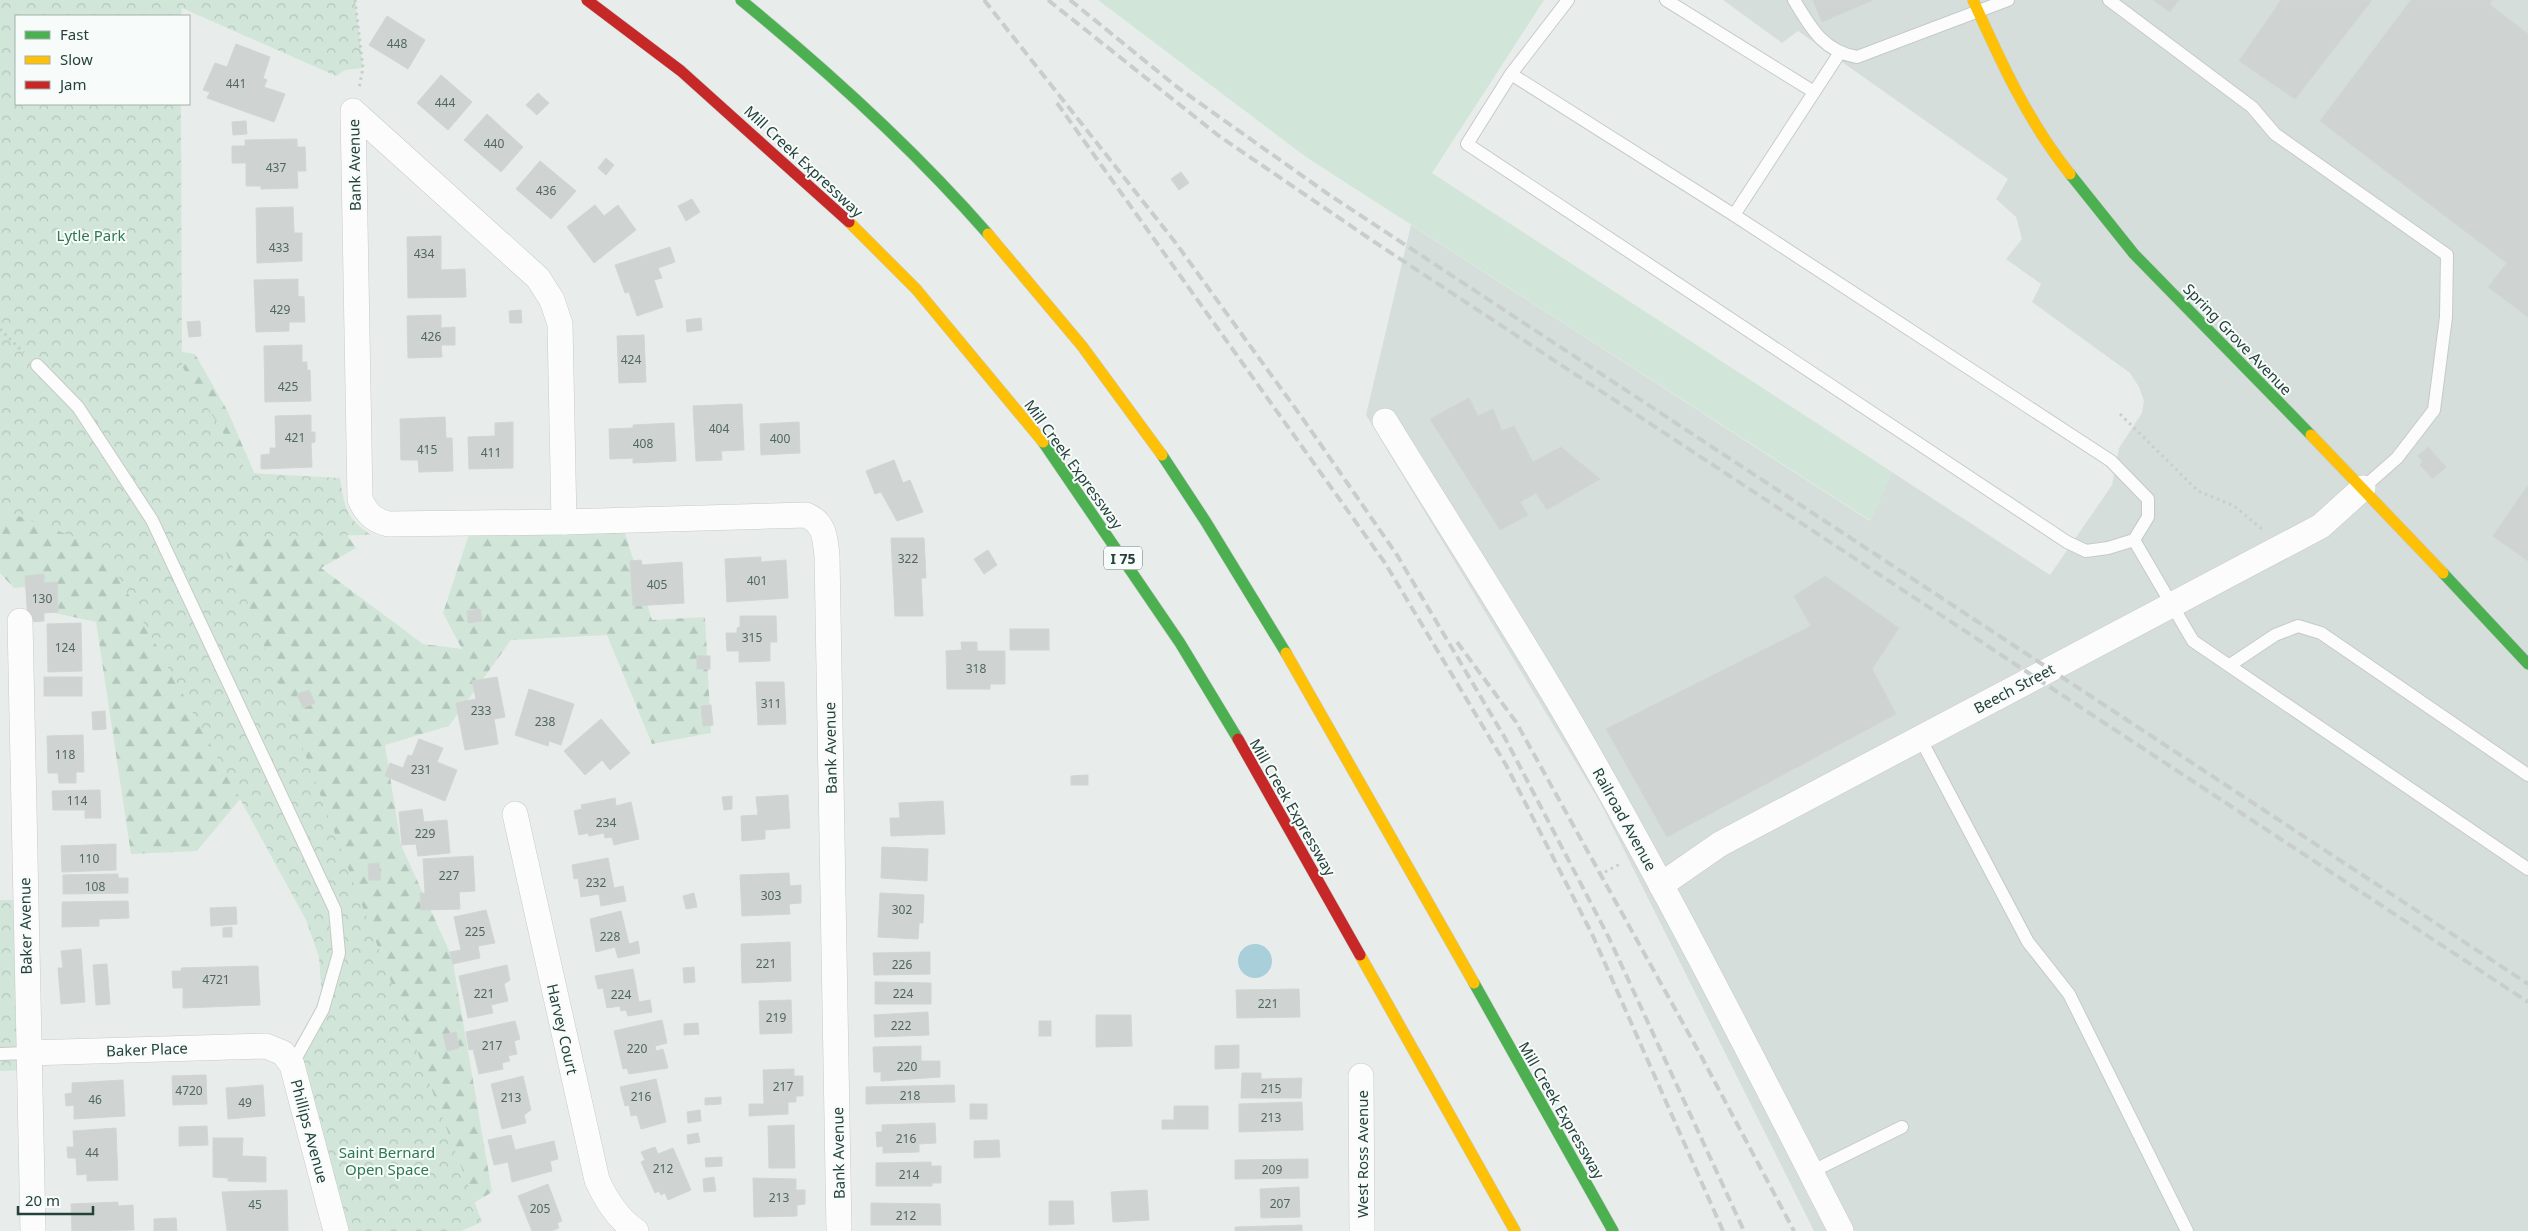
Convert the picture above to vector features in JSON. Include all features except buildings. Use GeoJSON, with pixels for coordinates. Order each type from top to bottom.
{"type":"FeatureCollection","features":[{"type":"Feature","properties":{"kind":"main road","name":"Mill Creek Expressway"},"geometry":{"type":"LineString","coordinates":[[587,0],[682,71],[828,202],[916,289],[973,355],[1043,442],[1180,643],[1245,750],[1516,1231]]}},
{"type":"Feature","properties":{"kind":"main road","name":"Mill Creek Expressway"},"geometry":{"type":"LineString","coordinates":[[741,0],[786,36],[891,132],[952,192],[1058,316],[1110,383],[1178,478],[1302,680],[1613,1231]]}},
{"type":"Feature","properties":{"kind":"main road","name":"Spring Grove Avenue"},"geometry":{"type":"LineString","coordinates":[[1976,6],[2005,72],[2058,160],[2128,247],[2363,488],[2528,664]]}},
{"type":"Feature","properties":{"kind":"street","name":"Bank Avenue"},"geometry":{"type":"LineString","coordinates":[[353,111],[360,499],[366,512],[378,522],[388,524],[564,522],[806,515],[814,519],[824,534],[827,556],[839,1231]]}},
{"type":"Feature","properties":{"kind":"street","name":"Bank Avenue"},"geometry":{"type":"LineString","coordinates":[[353,111],[538,278],[552,300],[560,324],[564,522]]}},
{"type":"Feature","properties":{"kind":"street","name":"Railroad Avenue"},"geometry":{"type":"LineString","coordinates":[[1385,421],[1471,556],[1562,709],[1661,885],[1840,1231]]}},
{"type":"Feature","properties":{"kind":"street","name":"Beech Street"},"geometry":{"type":"LineString","coordinates":[[1661,885],[1720,844],[2321,526],[2363,488]]}},
{"type":"Feature","properties":{"kind":"street","name":"Baker Avenue"},"geometry":{"type":"LineString","coordinates":[[20,621],[11,759],[28,1053],[33,1231]]}},
{"type":"Feature","properties":{"kind":"street","name":"Harvey Court"},"geometry":{"type":"LineString","coordinates":[[515,814],[597,1180],[605,1199],[629,1226],[636,1231]]}},
{"type":"Feature","properties":{"kind":"street","name":"Phillips Avenue"},"geometry":{"type":"LineString","coordinates":[[266,1046],[283,1053],[292,1065],[336,1231]]}},
{"type":"Feature","properties":{"kind":"street","name":"Baker Place"},"geometry":{"type":"LineString","coordinates":[[28,1053],[266,1046]]}},
{"type":"Feature","properties":{"kind":"street","name":"West Ross Avenue"},"geometry":{"type":"LineString","coordinates":[[1361,1076],[1362,1231]]}},
{"type":"Feature","properties":{"kind":"lane"},"geometry":{"type":"LineString","coordinates":[[1511,74],[1734,215],[2111,461],[2148,499],[2148,516],[2134,540],[2108,548],[2086,550],[2067,542],[1468,144],[1511,74],[1568,0]]}},
{"type":"Feature","properties":{"kind":"lane"},"geometry":{"type":"LineString","coordinates":[[1666,0],[1814,92]]}},
{"type":"Feature","properties":{"kind":"lane"},"geometry":{"type":"LineString","coordinates":[[1794,0],[1810,26],[1839,54],[1857,57],[1976,6],[2008,0]]}},
{"type":"Feature","properties":{"kind":"lane"},"geometry":{"type":"LineString","coordinates":[[2109,0],[2252,107],[2275,134],[2447,255],[2446,317],[2434,410],[2397,458],[2363,488]]}},
{"type":"Feature","properties":{"kind":"lane"},"geometry":{"type":"LineString","coordinates":[[1734,215],[1839,54]]}},
{"type":"Feature","properties":{"kind":"lane"},"geometry":{"type":"LineString","coordinates":[[38,365],[78,407],[152,520],[335,910],[339,953],[323,1009],[292,1065]]}},
{"type":"Feature","properties":{"kind":"lane"},"geometry":{"type":"LineString","coordinates":[[2134,540],[2153,575],[2173,604],[2192,641],[2528,869]]}},
{"type":"Feature","properties":{"kind":"lane"},"geometry":{"type":"LineString","coordinates":[[2230,665],[2275,635],[2298,626],[2321,634],[2528,775]]}},
{"type":"Feature","properties":{"kind":"lane"},"geometry":{"type":"LineString","coordinates":[[1920,738],[2028,942],[2069,994],[2187,1231]]}},
{"type":"Feature","properties":{"kind":"lane"},"geometry":{"type":"LineString","coordinates":[[0,1054],[28,1053]]}},
{"type":"Feature","properties":{"kind":"lane"},"geometry":{"type":"LineString","coordinates":[[1811,1172],[1902,1127]]}},
{"type":"Feature","properties":{"kind":"path"},"geometry":{"type":"LineString","coordinates":[[353,111],[363,68],[354,0]]}},
{"type":"Feature","properties":{"kind":"path"},"geometry":{"type":"LineString","coordinates":[[0,329],[38,365]]}},
{"type":"Feature","properties":{"kind":"path"},"geometry":{"type":"LineString","coordinates":[[2120,414],[2198,491],[2234,506],[2283,546]]}},
{"type":"Feature","properties":{"kind":"path"},"geometry":{"type":"LineString","coordinates":[[1605,872],[1630,858]]}},
{"type":"Feature","properties":{"kind":"shaded area"},"geometry":{"type":"Polygon","coordinates":[[[1723,0],[2528,0],[2528,1231],[1814,1231],[1601,804],[1366,415],[1411,225],[1870,521],[1892,472],[2050,575],[2112,485],[2119,448],[2142,413],[2144,401],[2139,387],[2130,373],[2032,302],[2041,284],[2006,259],[2022,239],[2016,217],[1996,199],[2008,179],[1798,31],[1782,43],[1723,0]]]}},
{"type":"Feature","properties":{"kind":"green space"},"geometry":{"type":"Polygon","coordinates":[[[0,0],[355,0],[363,68],[345,70],[336,76],[182,8],[181,15],[15,15],[15,105],[181,105],[182,366],[248,473],[340,478],[343,497],[351,517],[362,529],[371,535],[219,537],[241,585],[482,1222],[461,1231],[336,1231],[292,1065],[323,1009],[319,957],[306,920],[103,548],[0,509],[0,0]]]}},
{"type":"Feature","properties":{"kind":"green space"},"geometry":{"type":"Polygon","coordinates":[[[1098,0],[1544,0],[1432,173],[1892,472],[1871,521],[1306,157],[1098,0]]]}},
{"type":"Feature","properties":{"kind":"green space"},"geometry":{"type":"Polygon","coordinates":[[[154,347],[195,354],[228,412],[260,486],[327,506],[356,548],[321,568],[423,644],[462,649],[443,613],[470,531],[624,530],[652,620],[705,617],[711,733],[652,744],[607,635],[511,640],[449,726],[385,745],[401,845],[452,957],[492,1192],[442,1222],[364,1026],[281,750],[197,851],[131,854],[96,622],[55,613],[46,585],[14,588],[0,573],[0,381],[154,347]]]}},
{"type":"Feature","properties":{"kind":"green space"},"geometry":{"type":"Polygon","coordinates":[[[0,900],[25,900],[28,1070],[0,1071],[0,900]]]}},
{"type":"Feature","properties":{"kind":"water"},"geometry":{"type":"Polygon","coordinates":[[[1255,944],[1262,945],[1267,949],[1271,954],[1271,968],[1267,973],[1262,977],[1255,978],[1248,977],[1243,973],[1239,968],[1238,961],[1239,954],[1243,949],[1248,945],[1255,944]]]}},
{"type":"Feature","properties":{"kind":"railway"},"geometry":{"type":"LineString","coordinates":[[984,0],[1175,242],[1303,419],[1397,555],[1505,738],[1609,938],[1744,1231]]}},
{"type":"Feature","properties":{"kind":"railway"},"geometry":{"type":"LineString","coordinates":[[1048,0],[1219,136],[1373,241],[2528,1002]]}},
{"type":"Feature","properties":{"kind":"railway"},"geometry":{"type":"LineString","coordinates":[[1070,0],[1177,87],[1328,194],[2528,984]]}},
{"type":"Feature","properties":{"kind":"railway"},"geometry":{"type":"LineString","coordinates":[[1057,103],[1385,563],[1506,765],[1592,934],[1723,1231]]}},
{"type":"Feature","properties":{"kind":"railway"},"geometry":{"type":"LineString","coordinates":[[1457,642],[1516,722],[1700,1054],[1794,1231]]}},
{"type":"Feature","properties":{"kind":"traffic: fast"},"geometry":{"type":"LineString","coordinates":[[741,0],[838,83],[900,141],[988,234]]}},
{"type":"Feature","properties":{"kind":"traffic: fast"},"geometry":{"type":"LineString","coordinates":[[2070,174],[2134,254],[2311,435]]}},
{"type":"Feature","properties":{"kind":"traffic: fast"},"geometry":{"type":"LineString","coordinates":[[1043,442],[1180,643],[1238,739]]}},
{"type":"Feature","properties":{"kind":"traffic: fast"},"geometry":{"type":"LineString","coordinates":[[1162,455],[1206,522],[1286,653]]}},
{"type":"Feature","properties":{"kind":"traffic: fast"},"geometry":{"type":"LineString","coordinates":[[2443,573],[2528,664]]}},
{"type":"Feature","properties":{"kind":"traffic: fast"},"geometry":{"type":"LineString","coordinates":[[1474,983],[1613,1231]]}},
{"type":"Feature","properties":{"kind":"traffic: slow"},"geometry":{"type":"LineString","coordinates":[[1973,0],[2004,68],[2028,112],[2070,174]]}},
{"type":"Feature","properties":{"kind":"traffic: slow"},"geometry":{"type":"LineString","coordinates":[[849,222],[916,289],[1043,442]]}},
{"type":"Feature","properties":{"kind":"traffic: slow"},"geometry":{"type":"LineString","coordinates":[[988,234],[1082,346],[1162,455]]}},
{"type":"Feature","properties":{"kind":"traffic: slow"},"geometry":{"type":"LineString","coordinates":[[2311,435],[2443,573]]}},
{"type":"Feature","properties":{"kind":"traffic: slow"},"geometry":{"type":"LineString","coordinates":[[1286,653],[1474,983]]}},
{"type":"Feature","properties":{"kind":"traffic: slow"},"geometry":{"type":"LineString","coordinates":[[1360,955],[1515,1231]]}},
{"type":"Feature","properties":{"kind":"traffic: jam"},"geometry":{"type":"LineString","coordinates":[[587,0],[681,71],[849,222]]}},
{"type":"Feature","properties":{"kind":"traffic: jam"},"geometry":{"type":"LineString","coordinates":[[1238,739],[1360,955]]}},
{"type":"Feature","properties":{"kind":"park label","name":"Lytle Park"},"geometry":{"type":"Point","coordinates":[91,235]}},
{"type":"Feature","properties":{"kind":"park label","name":"Saint Bernard Open Space"},"geometry":{"type":"Point","coordinates":[387,1160]}}]}
